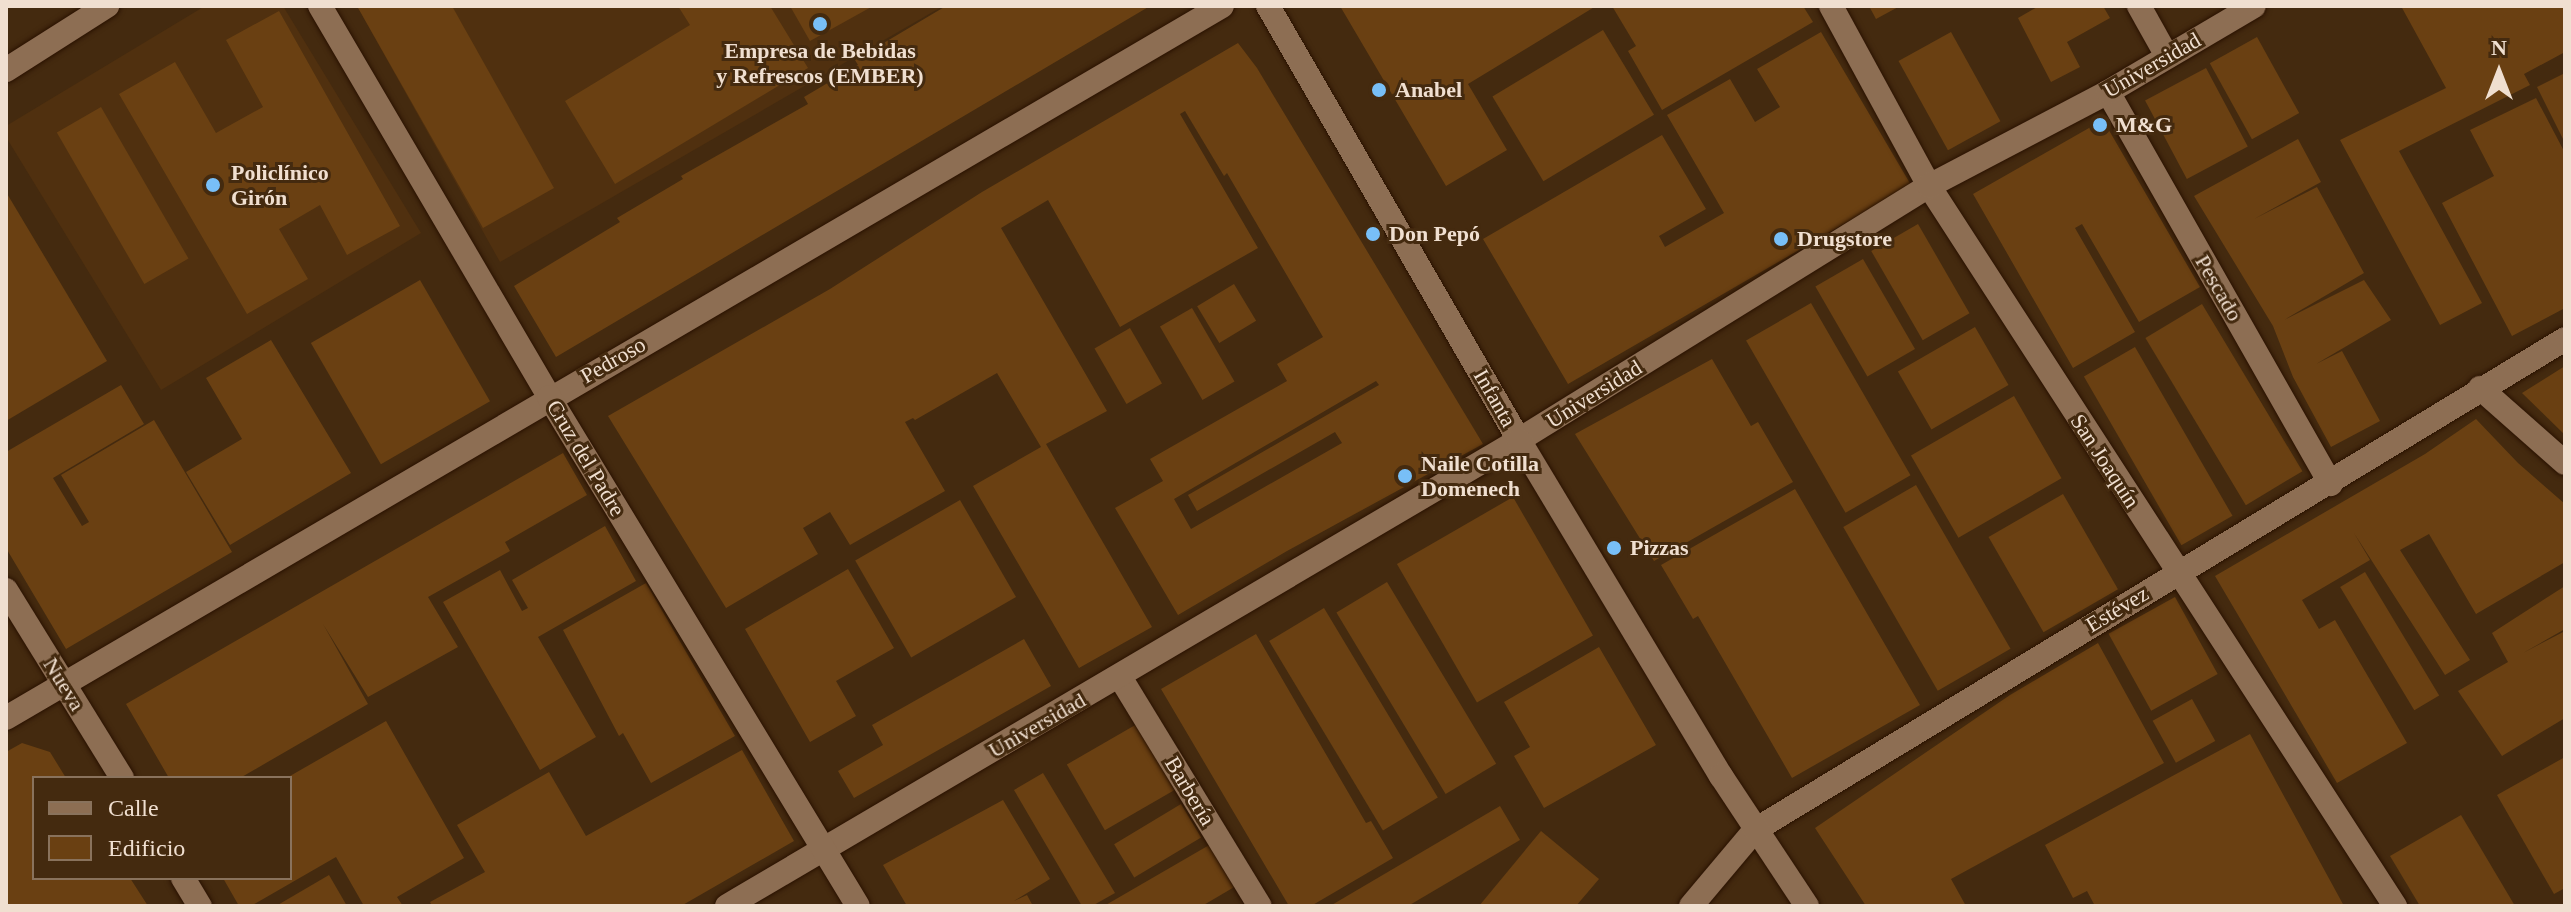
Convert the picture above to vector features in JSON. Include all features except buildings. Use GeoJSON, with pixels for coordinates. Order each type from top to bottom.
{"type":"FeatureCollection","features":[{"type":"Feature","properties":{"kind":"street"},"geometry":{"type":"LineString","coordinates":[[6,70],[107,6]]}},
{"type":"Feature","properties":{"kind":"street","name":"Cruz del Padre"},"geometry":{"type":"LineString","coordinates":[[320,6],[549,397],[858,906]]}},
{"type":"Feature","properties":{"kind":"street","name":"Pedroso"},"geometry":{"type":"LineString","coordinates":[[6,718],[549,397],[1222,6]]}},
{"type":"Feature","properties":{"kind":"street","name":"Infanta"},"geometry":{"type":"LineString","coordinates":[[1268,6],[1519,440],[1755,830],[1807,906]]}},
{"type":"Feature","properties":{"kind":"street","name":"San Joaquín"},"geometry":{"type":"LineString","coordinates":[[1831,6],[1929,186],[2395,906]]}},
{"type":"Feature","properties":{"kind":"street"},"geometry":{"type":"LineString","coordinates":[[2139,6],[2167,56]]}},
{"type":"Feature","properties":{"kind":"street","name":"Universidad"},"geometry":{"type":"LineString","coordinates":[[727,906],[1519,440],[1929,186],[2108,92],[2254,6]]}},
{"type":"Feature","properties":{"kind":"street","name":"Pescado"},"geometry":{"type":"LineString","coordinates":[[2108,92],[2331,484]]}},
{"type":"Feature","properties":{"kind":"street","name":"Estévez"},"geometry":{"type":"LineString","coordinates":[[1691,906],[1755,830],[2177,572],[2331,484],[2480,388],[2565,339]]}},
{"type":"Feature","properties":{"kind":"street"},"geometry":{"type":"LineString","coordinates":[[2480,388],[2565,463]]}},
{"type":"Feature","properties":{"kind":"street","name":"Nueva"},"geometry":{"type":"LineString","coordinates":[[6,590],[121,776]]}},
{"type":"Feature","properties":{"kind":"street","name":"Barbería"},"geometry":{"type":"LineString","coordinates":[[1120,677],[1260,906]]}},
{"type":"Feature","properties":{"kind":"street"},"geometry":{"type":"LineString","coordinates":[[184,880],[200,906]]}},
{"type":"Feature","properties":{"kind":"shaded area","name":"Policlínico Girón"},"geometry":{"type":"Polygon","coordinates":[[[205,6],[283,6],[421,233],[161,390],[6,137],[6,126],[205,6]]]}},
{"type":"Feature","properties":{"kind":"shaded area"},"geometry":{"type":"Polygon","coordinates":[[[357,6],[943,6],[500,262],[357,6]]]}},
{"type":"Feature","properties":{"kind":"place","name":"Empresa de Bebidas y Refrescos (EMBER)"},"geometry":{"type":"Point","coordinates":[820,24]}},
{"type":"Feature","properties":{"kind":"place","name":"Anabel"},"geometry":{"type":"Point","coordinates":[1379,90]}},
{"type":"Feature","properties":{"kind":"place","name":"M&G"},"geometry":{"type":"Point","coordinates":[2100,125]}},
{"type":"Feature","properties":{"kind":"place","name":"Policlínico Girón"},"geometry":{"type":"Point","coordinates":[213,185]}},
{"type":"Feature","properties":{"kind":"place","name":"Don Pepó"},"geometry":{"type":"Point","coordinates":[1373,234]}},
{"type":"Feature","properties":{"kind":"place","name":"Drugstore"},"geometry":{"type":"Point","coordinates":[1781,239]}},
{"type":"Feature","properties":{"kind":"place","name":"Naile Cotilla Domenech"},"geometry":{"type":"Point","coordinates":[1405,476]}},
{"type":"Feature","properties":{"kind":"place","name":"Pizzas"},"geometry":{"type":"Point","coordinates":[1614,548]}}]}
